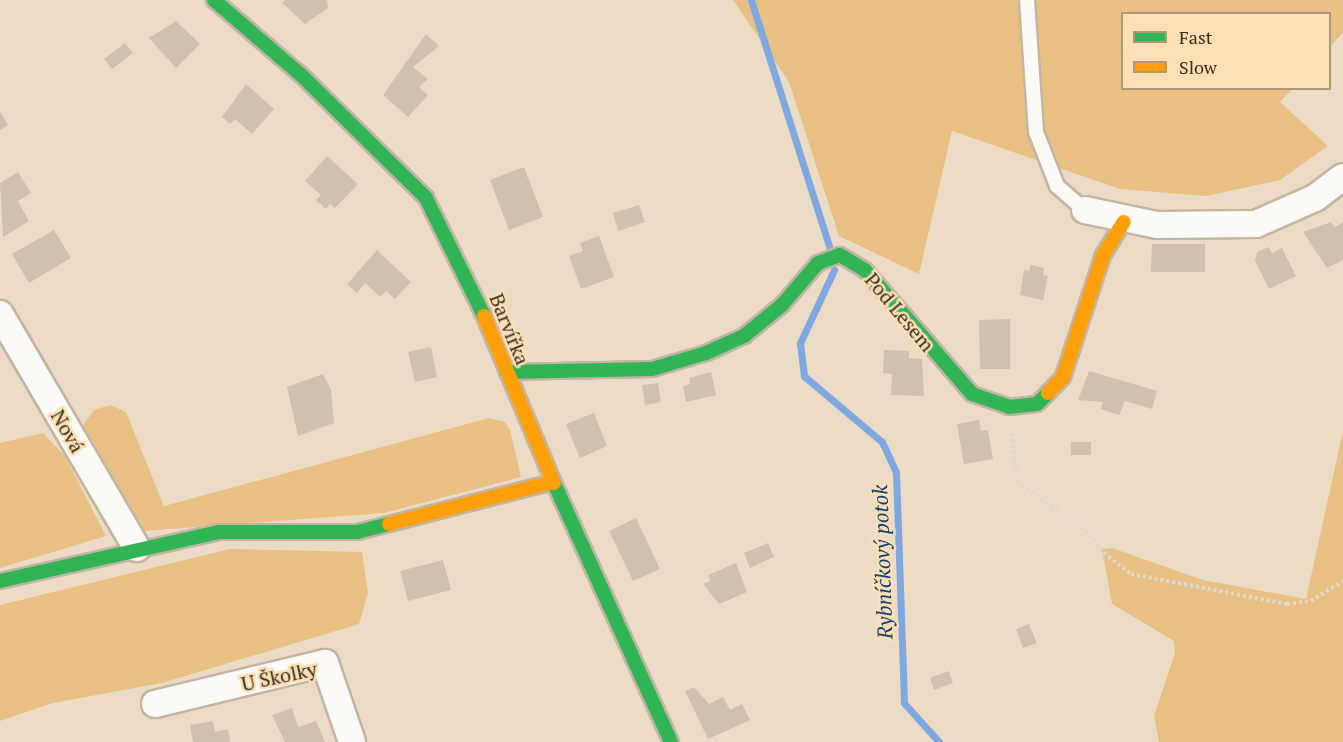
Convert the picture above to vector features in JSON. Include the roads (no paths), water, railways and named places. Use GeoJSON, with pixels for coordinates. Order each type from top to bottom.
{"type":"FeatureCollection","features":[{"type":"Feature","properties":{"kind":"street","name":"Barvířka"},"geometry":{"type":"LineString","coordinates":[[214,0],[302,75],[426,198],[467,275],[553,482],[671,742]]}},
{"type":"Feature","properties":{"kind":"street"},"geometry":{"type":"LineString","coordinates":[[1085,210],[1124,222],[1207,228],[1256,224],[1315,198],[1343,177]]}},
{"type":"Feature","properties":{"kind":"street","name":"Pod Lesem"},"geometry":{"type":"LineString","coordinates":[[507,372],[642,369],[697,356],[744,336],[782,305],[818,263],[840,255],[865,270],[972,394],[1009,407],[1037,404],[1063,377],[1103,255],[1124,222]]}},
{"type":"Feature","properties":{"kind":"street","name":"Nová"},"geometry":{"type":"LineString","coordinates":[[0,314],[137,548]]}},
{"type":"Feature","properties":{"kind":"street"},"geometry":{"type":"LineString","coordinates":[[0,581],[137,548],[229,531],[357,532],[553,482]]}},
{"type":"Feature","properties":{"kind":"street","name":"U Školky"},"geometry":{"type":"LineString","coordinates":[[155,704],[324,663],[352,742]]}},
{"type":"Feature","properties":{"kind":"lane"},"geometry":{"type":"LineString","coordinates":[[1027,0],[1036,132],[1057,186],[1085,210]]}},
{"type":"Feature","properties":{"kind":"waterway","name":"Rybníčkový potok"},"geometry":{"type":"LineString","coordinates":[[751,0],[830,249]]}},
{"type":"Feature","properties":{"kind":"waterway","name":"Rybníčkový potok"},"geometry":{"type":"LineString","coordinates":[[834,270],[800,343],[804,376],[882,442],[896,472],[904,703],[939,742]]}}]}
